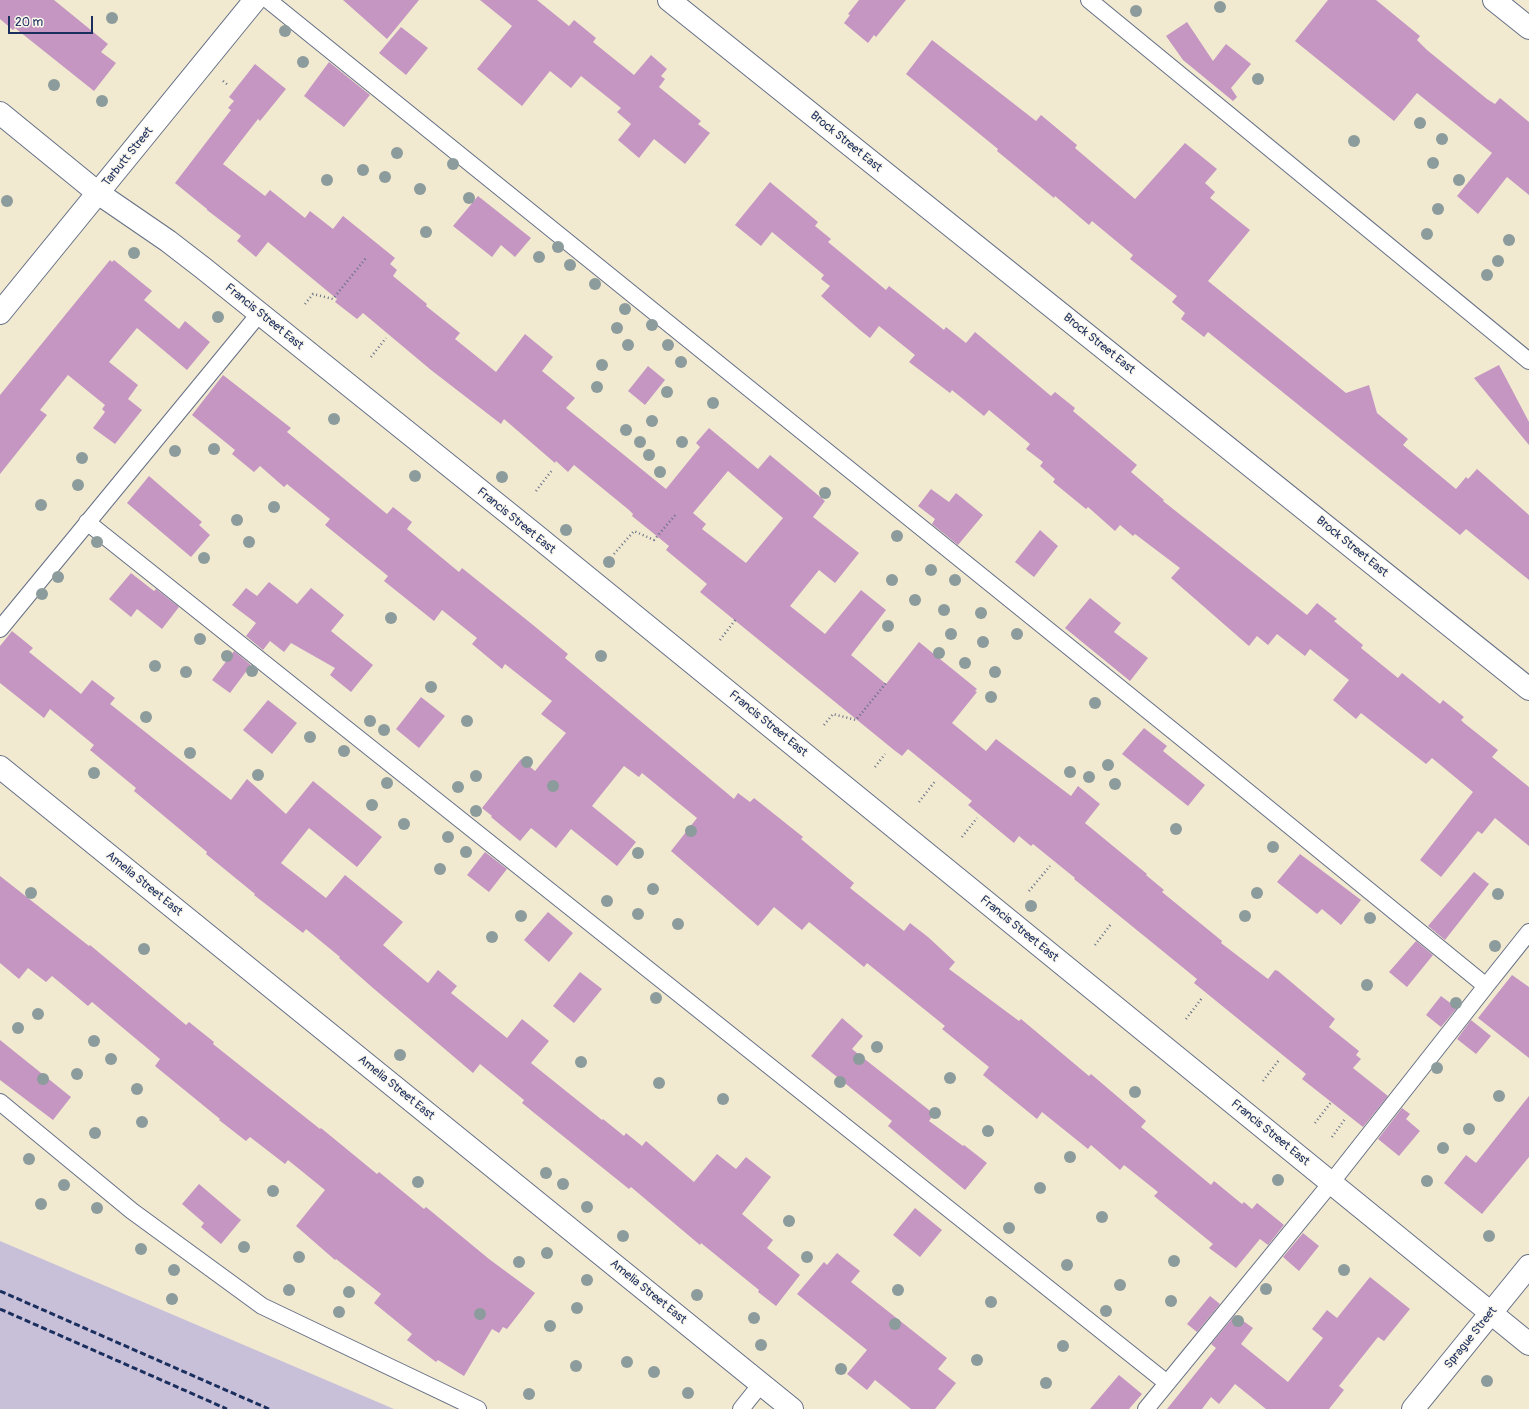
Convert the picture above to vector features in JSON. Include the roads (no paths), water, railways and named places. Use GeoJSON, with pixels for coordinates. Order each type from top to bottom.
{"type":"FeatureCollection","features":[{"type":"Feature","properties":{"kind":"street","name":"Tarbutt Street"},"geometry":{"type":"LineString","coordinates":[[0,313],[255,0]]}},
{"type":"Feature","properties":{"kind":"street","name":"Brock Street East"},"geometry":{"type":"LineString","coordinates":[[669,0],[1529,689]]}},
{"type":"Feature","properties":{"kind":"street"},"geometry":{"type":"LineString","coordinates":[[1494,0],[1529,28]]}},
{"type":"Feature","properties":{"kind":"street","name":"Francis Street East"},"geometry":{"type":"LineString","coordinates":[[0,113],[98,193],[168,241],[533,533],[1529,1344]]}},
{"type":"Feature","properties":{"kind":"street","name":"Amelia Street East"},"geometry":{"type":"LineString","coordinates":[[0,767],[792,1409]]}},
{"type":"Feature","properties":{"kind":"street","name":"Sprague Street"},"geometry":{"type":"LineString","coordinates":[[1413,1409],[1529,1266]]}},
{"type":"Feature","properties":{"kind":"lane"},"geometry":{"type":"LineString","coordinates":[[268,0],[1193,747],[1486,986]]}},
{"type":"Feature","properties":{"kind":"lane"},"geometry":{"type":"LineString","coordinates":[[1089,0],[1529,361]]}},
{"type":"Feature","properties":{"kind":"lane"},"geometry":{"type":"LineString","coordinates":[[0,629],[86,522],[259,314]]}},
{"type":"Feature","properties":{"kind":"lane"},"geometry":{"type":"LineString","coordinates":[[86,522],[1167,1383]]}},
{"type":"Feature","properties":{"kind":"lane"},"geometry":{"type":"LineString","coordinates":[[1146,1409],[1331,1183],[1529,932]]}},
{"type":"Feature","properties":{"kind":"lane"},"geometry":{"type":"LineString","coordinates":[[0,1102],[132,1211],[262,1306],[478,1409]]}},
{"type":"Feature","properties":{"kind":"lane"},"geometry":{"type":"LineString","coordinates":[[741,1409],[761,1384]]}},
{"type":"Feature","properties":{"kind":"railway"},"geometry":{"type":"LineString","coordinates":[[0,1291],[269,1409]]}},
{"type":"Feature","properties":{"kind":"railway"},"geometry":{"type":"LineString","coordinates":[[0,1309],[227,1409]]}}]}
